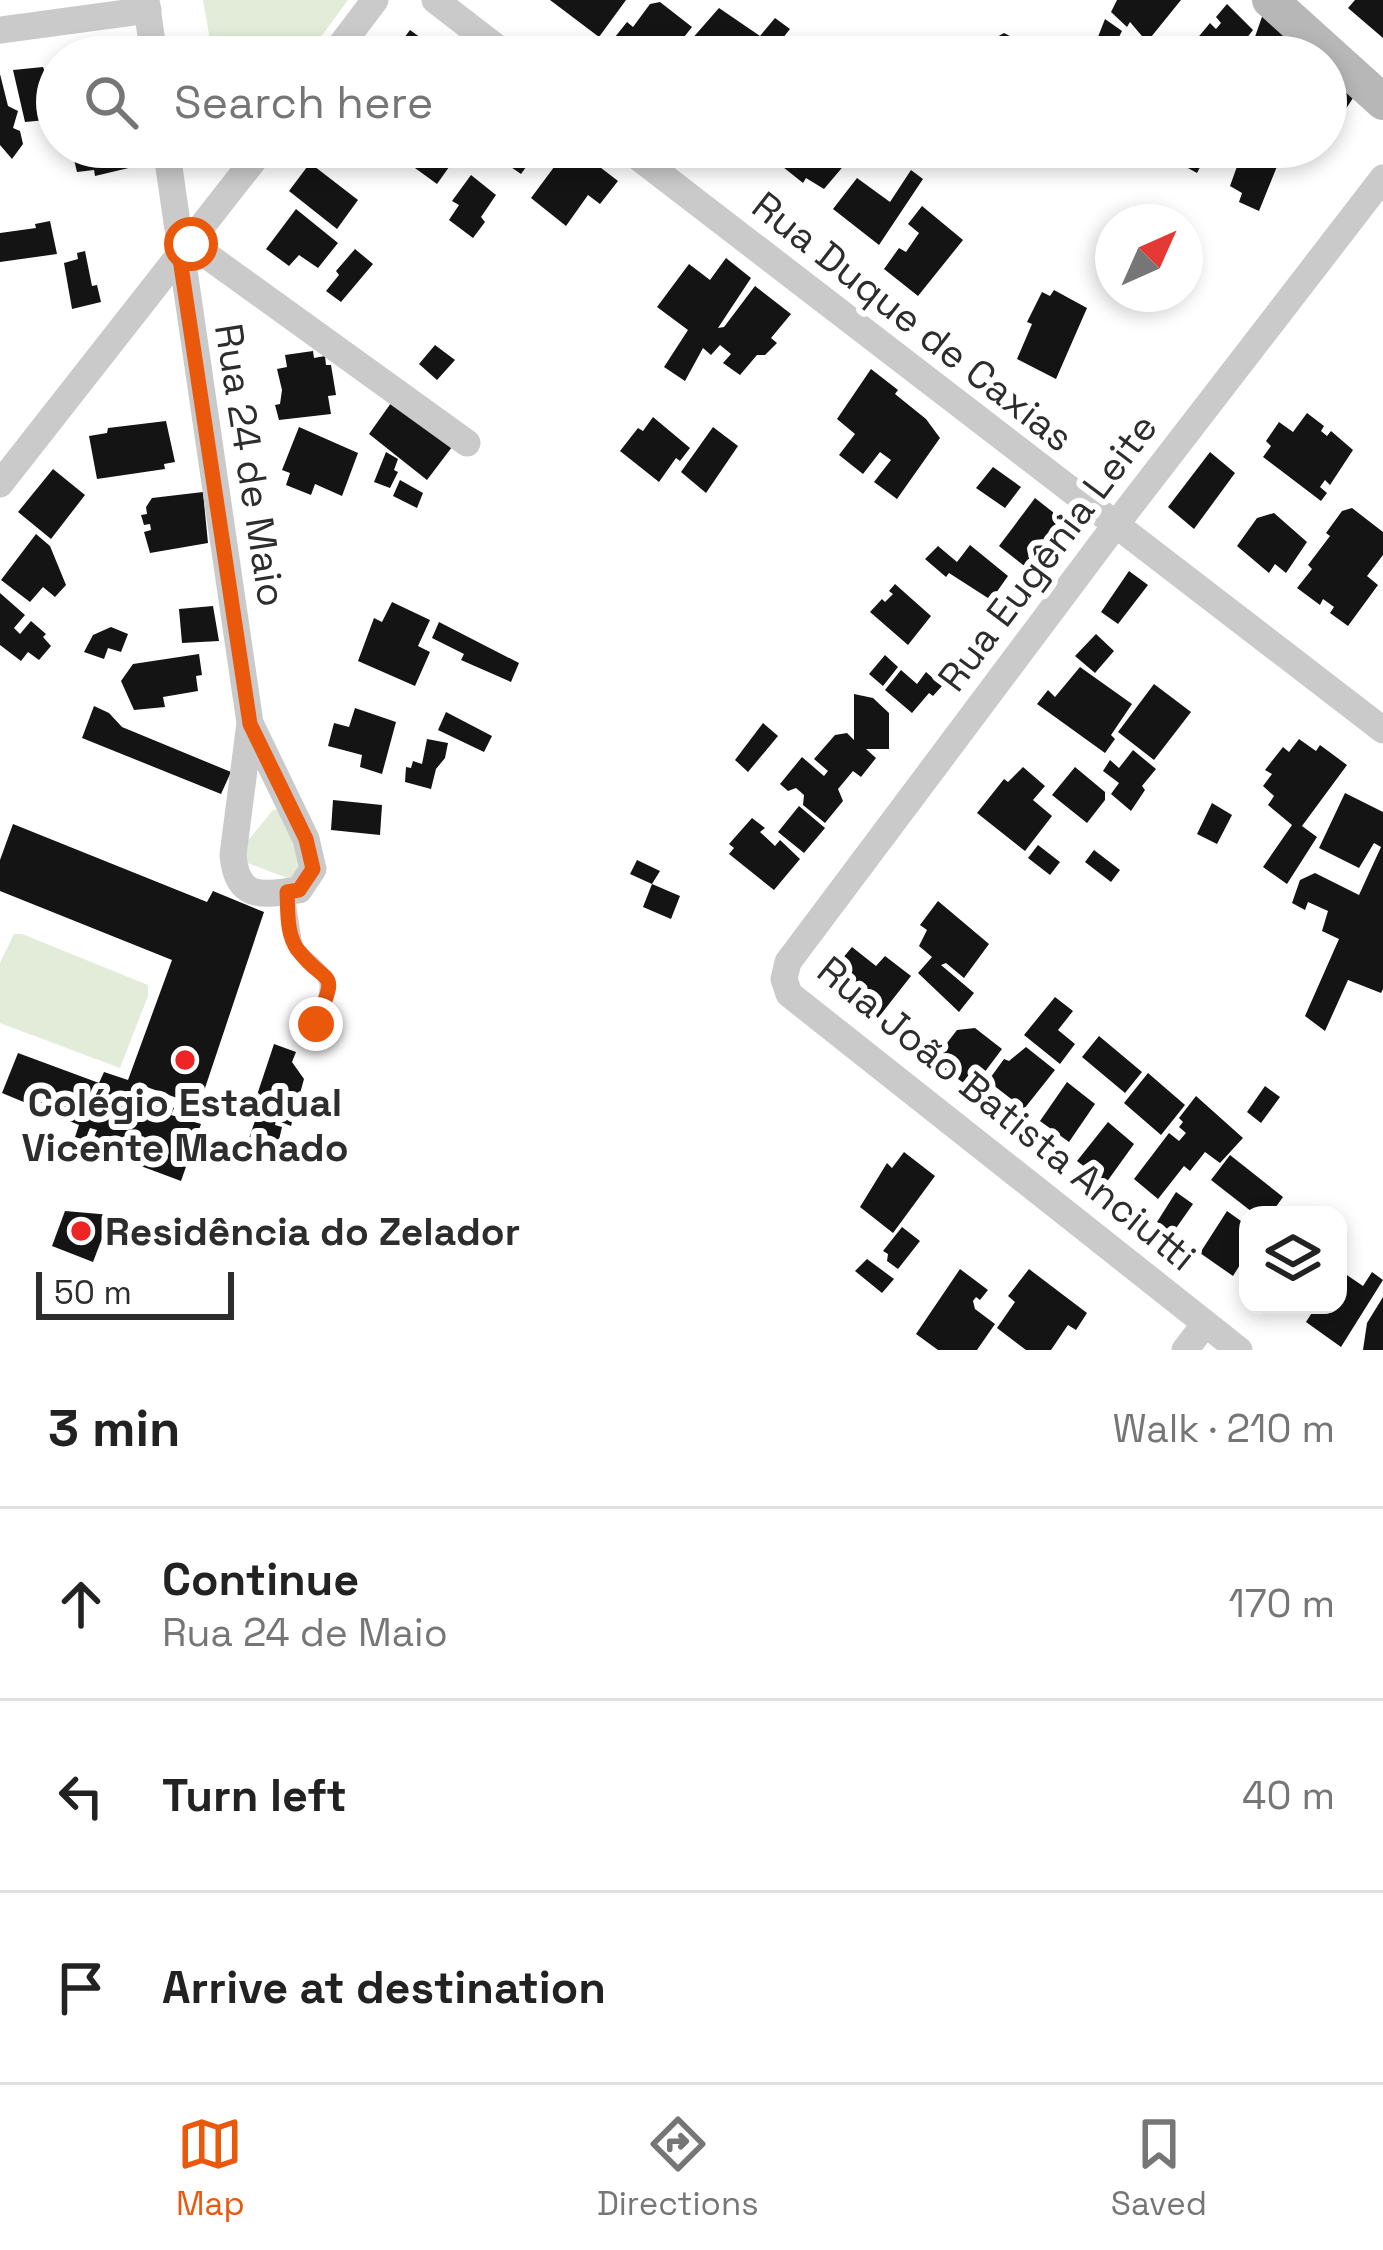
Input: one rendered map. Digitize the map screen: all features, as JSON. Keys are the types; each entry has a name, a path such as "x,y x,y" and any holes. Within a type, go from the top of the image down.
{"main road":[{"path":"1292,7 1320,36"},
{"path":"1347,64 1383,102"}],"street":[{"path":"348,36 375,0"},
{"path":"435,0 481,36"},
{"path":"0,30 147,5 151,36"},
{"name":"Rua 24 de Maio","path":"170,168 186,251 250,724 232,855 235,876 247,889 267,896 299,890 313,869 306,839 250,724"},
{"path":"0,484 248,168"},
{"name":"Rua Duque de Caxias","path":"652,168 1383,730"},
{"name":"Rua Eugênia Leite","path":"784,980 788,962 1383,178"},
{"path":"186,251 467,443"},
{"name":"Rua João Batista Anciutti","path":"784,980 789,994 1239,1350"},
{"path":"1185,1350 1205,1324"}],"lane":[{"path":"287,892 296,949 326,973 330,989 316,1024"}],"green space":[{"path":"203,0 348,0 321,36 209,36"},
{"path":"280,809 307,861 290,879 242,861 245,844 273,810"},
{"path":"14,934 148,985 120,1068 0,1023 0,963"}],"building":[{"path":"550,0 626,0 598,36"},
{"path":"1117,0 1181,0 1152,36 1142,36 1130,22 1127,27 1111,12"},
{"path":"1355,0 1383,0 1383,38 1348,8"},
{"path":"660,2 692,27 685,36 616,36 627,22 633,27 650,4"},
{"path":"1227,4 1253,30 1248,36 1199,36 1210,23 1216,29 1221,23 1216,17"},
{"path":"719,8 760,36 694,36"},
{"path":"1264,11 1290,36 1255,36"},
{"path":"775,18 790,29 784,36 760,36"},
{"path":"1105,19 1122,31 1120,36 1098,36"},
{"path":"36,68 36,121 25,122 13,70"},
{"path":"0,74 8,106 18,111 13,128 20,131 23,144 12,159 0,145"},
{"path":"76,168 129,168 95,176 94,170 77,172"},
{"path":"306,168 316,168 358,200 337,229 289,191"},
{"path":"415,168 448,168 437,184"},
{"path":"553,168 601,168 618,181 600,204 588,195 566,226 531,198"},
{"path":"784,168 842,168 824,189 806,178 803,183"},
{"path":"1236,168 1276,168 1259,211 1239,202 1242,193 1230,186"},
{"path":"911,170 923,179 879,245 833,209 857,178 890,202"},
{"path":"471,175 496,195 473,238 449,220 459,205 452,201"},
{"path":"922,206 963,240 918,296 884,269 899,248 906,252 919,233 908,224"},
{"path":"296,209 338,243 318,268 299,255 289,266 266,249"},
{"path":"50,221 57,254 0,262 0,233"},
{"path":"355,249 373,264 341,302 326,291"},
{"path":"85,251 92,286 97,285 101,302 72,309 64,263"},
{"path":"726,258 751,278 718,328 724,327 755,286 791,314 771,338 777,343 765,355 757,355 740,375 723,363 731,354 720,345 711,355 703,348 685,381 664,367 688,330 657,307 689,264 710,280"},
{"path":"1054,290 1087,308 1056,379 1017,359 1042,292 1050,296"},
{"path":"435,345 455,360 437,380 419,364"},
{"path":"313,351 314,358 325,356 326,365 331,365 336,395 328,396 331,414 279,420 275,405 280,404 282,390 277,369 287,367 285,355"},
{"path":"871,369 898,390 895,394 926,419 940,438 897,499 874,482 891,460 880,452 863,474 839,455 855,434 837,419"},
{"path":"391,403 452,447 427,480 369,434"},
{"path":"1307,413 1324,426 1321,431 1327,436 1331,431 1353,450 1330,485 1325,480 1320,487 1327,493 1321,501 1263,457 1271,446 1266,441 1279,422 1293,432"},
{"path":"653,417 690,448 680,461 676,458 659,482 620,451"},
{"path":"166,421 175,462 164,464 165,469 97,479 89,436 107,433 108,428"},
{"path":"299,427 358,453 342,496 315,484 311,495 286,485 290,473 282,470"},
{"path":"713,427 738,446 706,493 681,472"},
{"path":"386,452 398,459 390,488 374,482"},
{"path":"1210,452 1235,473 1194,529 1168,507"},
{"path":"993,467 1021,487 1005,508 976,488"},
{"path":"53,469 85,495 51,539 18,512"},
{"path":"400,480 423,493 417,508 393,496"},
{"path":"203,492 208,543 150,553 144,532 151,530 150,524 144,525 141,515 147,514 152,498"},
{"path":"1035,498 1068,524 1032,572 999,546"},
{"path":"1352,508 1383,532 1383,555 1367,576 1378,585 1348,626 1330,613 1334,607 1323,599 1320,605 1297,588 1330,536 1326,533 1342,511"},
{"path":"1274,513 1307,542 1286,573 1275,564 1269,573 1237,546 1257,518"},
{"path":"36,534 50,546 66,585 55,597 43,587 30,602 1,580"},
{"path":"970,545 1008,576 991,600 949,573 946,577 925,559 938,546 957,562"},
{"path":"1129,571 1148,585 1118,624 1101,612"},
{"path":"895,584 931,616 908,645 870,612 893,594 889,591"},
{"path":"0,593 25,615 14,628 20,634 31,621 46,634 43,637 51,646 39,660 28,652 21,661 0,645"},
{"path":"392,602 430,620 418,646 430,652 415,686 358,661 374,618 382,622"},
{"path":"213,606 219,641 182,643 179,609"},
{"path":"439,622 519,663 511,682 461,660 464,654 432,638"},
{"path":"111,627 128,634 121,652 108,648 104,659 84,652 93,635"},
{"path":"1096,634 1114,651 1095,673 1075,656"},
{"path":"199,654 198,691 163,697 165,707 134,710 121,681 133,664"},
{"path":"885,655 898,667 883,686 869,674"},
{"path":"1080,667 1132,704 1105,753 1037,704 1048,690 1055,697"},
{"path":"901,670 917,684 926,672 942,686 912,713 885,690"},
{"path":"1154,684 1191,712 1154,760 1118,732"},
{"path":"854,694 873,698 889,713 889,749 866,749 876,758 861,777 853,771 838,789 843,801 825,823 803,805 804,795 796,788 788,791 780,784 802,757 824,776 828,771 814,759 835,735 847,733 854,740"},
{"path":"94,706 122,727 231,772 221,794 82,738"},
{"path":"355,708 396,722 382,774 360,767 362,755 328,746 334,723 349,727"},
{"path":"446,712 492,736 484,752 438,730"},
{"path":"763,723 778,736 748,772 735,760"},
{"path":"427,739 448,743 431,789 405,782 406,767 411,768 413,761 422,764"},
{"path":"1299,739 1316,751 1320,745 1347,765 1302,826 1317,837 1287,884 1263,867 1292,825 1268,805 1274,796 1263,786 1272,774 1265,770 1283,747 1289,752"},
{"path":"1133,750 1156,769 1131,811 1111,794 1119,783 1103,771 1110,760 1119,768"},
{"path":"1023,767 1045,786 1033,800 1052,816 1025,851 977,813 1004,779 1008,782"},
{"path":"1075,767 1105,792 1105,800 1087,823 1052,795"},
{"path":"1345,793 1383,812 1383,989 1381,993 1348,980 1325,1031 1305,1016 1339,939 1322,931 1328,911 1308,902 1305,910 1292,903 1300,880 1315,873 1359,895 1381,847 1374,843 1359,868 1319,848"},
{"path":"333,800 382,805 380,835 331,830"},
{"path":"1212,803 1232,815 1217,844 1197,834"},
{"path":"799,806 825,828 804,853 778,832"},
{"path":"752,818 765,828 760,832 775,846 780,840 800,859 774,890 729,854 734,848 729,844"},
{"path":"13,824 207,902 213,891 264,912 199,1106 144,1086 142,1093 174,1108 171,1115 201,1124 181,1181 90,1147 97,1130 90,1128 85,1140 75,1137 79,1125 2,1093 18,1053 99,1083 104,1072 128,1080 172,960 0,891 0,860"},
{"path":"1038,845 1060,862 1050,875 1028,858"},
{"path":"1094,850 1120,870 1111,882 1085,862"},
{"path":"637,860 660,871 652,884 630,874"},
{"path":"652,884 680,896 671,919 643,907"},
{"path":"938,901 989,944 964,978 946,963 941,965 974,993 959,1012 918,973 932,957 919,946 927,930 920,925"},
{"path":"852,947 876,966 885,956 911,976 878,1018 827,977"},
{"path":"1055,997 1073,1011 1058,1030 1075,1044 1060,1064 1024,1035"},
{"path":"975,1028 1002,1049 972,1089 933,1061 957,1030"},
{"path":"1099,1036 1142,1072 1125,1093 1082,1057"},
{"path":"274,1044 296,1052 292,1062 304,1079 291,1126 276,1120 275,1125 282,1127 279,1140 270,1137 265,1148 248,1141 256,1118 250,1116"},
{"path":"1026,1047 1055,1070 1024,1109 988,1081 1004,1059 1009,1061"},
{"path":"1148,1073 1185,1105 1161,1135 1124,1103"},
{"path":"1067,1082 1095,1104 1069,1142 1040,1121"},
{"path":"1265,1086 1280,1097 1261,1123 1247,1112"},
{"path":"1196,1096 1243,1138 1220,1163 1205,1152 1190,1171 1184,1166 1158,1199 1134,1179 1169,1133 1179,1141 1186,1133 1179,1127 1183,1122 1179,1118"},
{"path":"1108,1122 1134,1144 1106,1183 1077,1161"},
{"path":"904,1152 935,1176 893,1233 860,1207 887,1163 892,1168"},
{"path":"1230,1155 1283,1197 1276,1206 1244,1206 1211,1180"},
{"path":"1176,1192 1193,1204 1172,1234 1157,1222"},
{"name":"Residência do Zelador","path":"65,1211 111,1215 93,1262 52,1246"},
{"path":"1227,1211 1239,1220 1239,1266 1233,1276 1200,1253"},
{"path":"902,1227 920,1241 898,1269 883,1251"},
{"path":"867,1259 894,1279 882,1293 855,1271"},
{"path":"960,1269 988,1290 973,1301 975,1309 995,1324 977,1350 938,1350 916,1334"},
{"path":"1029,1269 1087,1313 1076,1330 1068,1325 1051,1350 1026,1350 997,1328 1015,1302 1008,1296"},
{"path":"1372,1272 1383,1280 1341,1347 1306,1322 1311,1314 1347,1314 1347,1275 1363,1286"},
{"path":"1383,1297 1383,1350 1363,1350 1367,1323"}],"place":[{"name":"Colégio Estadual Vicente Machado","path":"185,1060"},
{"name":"Residência do Zelador","path":"81,1231"}],"route":[{"path":"191,244 180,259 250,724 306,839 313,869 299,890 287,892 296,949 326,973 330,989 316,1024"}]}
